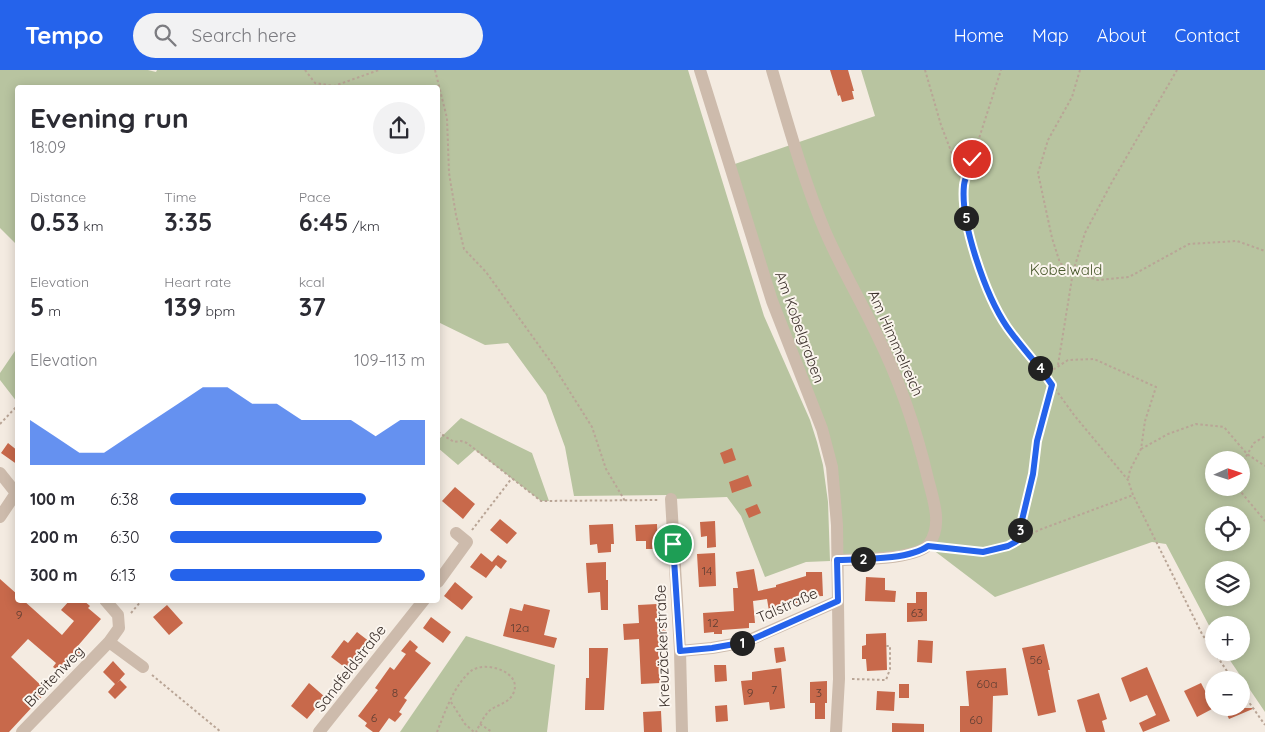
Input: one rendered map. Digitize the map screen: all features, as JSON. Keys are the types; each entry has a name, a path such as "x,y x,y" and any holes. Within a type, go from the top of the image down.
{"street":[{"name":"Am Kobelgraben","path":"700,70 772,301 826,441 835,494 838,601"},
{"name":"Am Himmelreich","path":"772,70 794,144 825,231 845,274 883,346 910,417 935,508 935,528 928,546"},
{"path":"0,473 15,492"},
{"path":"0,517 15,497"},
{"name":"Kreuzäckerstraße","path":"671,499 680,651 682,732"},
{"path":"440,579 468,542 460,536"},
{"path":"837,560 908,555 928,546"},
{"name":"Talstraße","path":"680,651 746,642 838,601 839,679 836,732"},
{"name":"Breitenweg","path":"22,732 108,642 119,628 118,615 108,603"},
{"name":"Sandfeldstraße","path":"320,732 422,603"},
{"path":"108,642 143,667"}],"path":[{"path":"305,70 314,83 327,85"},
{"path":"337,85 379,70"},
{"path":"435,70 439,85"},
{"path":"925,70 941,125 964,185 970,241 984,281 1006,325 1045,374 1074,415 1128,480 1134,496 1202,634 1227,671"},
{"path":"964,185 1002,70"},
{"path":"1080,70 1072,97 1048,140 1038,173 1052,238 1060,263 1073,272 1098,280 1129,277 1189,244 1236,241 1265,251"},
{"path":"1058,365 1073,272 1085,233 1112,182 1177,70"},
{"path":"440,90 447,118 450,173 456,216 464,249 486,272 554,365 592,427 606,468 626,501"},
{"path":"1045,374 1068,360 1094,360 1156,387 1145,422 1141,449 1130,470 1128,480"},
{"path":"1017,541 1033,474 1037,441 1052,385"},
{"path":"0,424 15,408"},
{"path":"1141,449 1168,434 1196,424 1224,427 1244,451"},
{"path":"440,433 454,442 461,441 467,443 541,501 671,499"},
{"path":"1249,451 1254,443 1265,436"},
{"path":"1250,456 1265,466"},
{"path":"460,536 512,478"},
{"path":"928,546 983,552 1008,546 1039,530 1134,496"},
{"path":"1244,496 1265,521"},
{"path":"839,679 886,680 890,669 890,646 886,646"},
{"path":"437,732 450,702 466,677 476,668 491,666 508,674 514,682 513,694 505,702 488,712 475,732 465,724 450,702"},
{"path":"143,667 221,732"},
{"path":"1250,704 1265,725"},
{"path":"480,724 492,732"}],"green space":[{"path":"0,70 148,70 156,72 157,70 688,70 764,316 810,420 817,442 823,465 828,502 830,561 806,562 765,577 741,516 727,497 671,499 669,495 574,496 565,447 546,395 508,343 485,345 440,323 440,85 15,85 15,243 0,228"},
{"name":"Kobelwald","path":"861,70 1265,70 1265,712 1250,690 1250,671 1237,671 1230,661 1250,661 1250,616 1205,616 1205,618 1166,544 1152,542 995,597 928,546 837,560 832,467 729,166 875,116"},
{"path":"15,351 15,399 0,380 0,373"},
{"path":"461,418 532,453 549,501 541,501 475,450 458,465 440,450 440,438"},
{"path":"466,636 555,665 547,732 400,732"}],"building":[{"path":"830,70 848,70 854,91 852,91 854,99 842,102 840,95 838,96"},
{"path":"8,443 15,449 15,463 1,453"},
{"path":"732,448 736,460 724,464 720,453"},
{"path":"748,475 752,486 732,493 729,482"},
{"path":"455,487 475,504 463,519 442,501"},
{"path":"757,504 761,513 749,518 745,509"},
{"path":"500,519 517,533 507,544 490,530"},
{"path":"715,521 716,547 707,548 707,536 701,537 700,522"},
{"path":"613,524 614,544 611,544 611,552 598,553 597,544 590,545 589,525"},
{"path":"657,524 658,549 646,549 646,541 636,541 635,525"},
{"path":"481,553 492,562 498,555 507,561 501,569 496,565 486,578 470,567"},
{"path":"715,553 716,586 699,587 697,554"},
{"path":"606,562 608,610 601,610 600,592 588,593 586,563"},
{"path":"754,569 758,591 776,587 776,585 806,576 806,572 822,572 823,596 803,597 804,601 769,611 767,599 753,601 755,623 749,623 749,628 722,630 722,634 714,634 714,632 704,633 703,613 734,611 733,588 738,588 736,572"},
{"path":"866,577 885,578 885,590 896,591 895,602 865,601"},
{"path":"0,579 15,592 15,603 26,603 62,635 74,621 61,610 67,603 86,603 90,606 88,608 101,619 76,648 82,653 63,674 53,667 56,663 28,639 11,657 47,691 9,732 0,732"},
{"path":"455,582 473,597 462,610 444,596"},
{"path":"916,592 927,592 927,621 907,622 907,603 916,603"},
{"path":"524,604 550,610 544,635 557,638 554,648 503,636 510,608 522,611"},
{"path":"657,604 658,629 666,629 666,645 659,645 660,683 641,684 639,639 624,640 623,624 639,623 638,605"},
{"path":"167,605 183,623 169,635 153,617"},
{"path":"431,617 451,632 443,643 423,628"},
{"path":"357,632 370,642 347,669 331,657 344,640 348,643"},
{"path":"886,633 887,670 867,671 866,659 862,659 862,646 866,645 866,634"},
{"path":"410,640 418,647 415,651 431,663 404,698 407,700 399,712 402,714 395,722 389,718 379,732 373,732 365,726 367,723 358,716 378,690 375,688 390,667 394,670 406,654 401,651"},
{"path":"918,640 933,641 932,663 917,662"},
{"path":"1044,644 1056,712 1038,716 1022,648"},
{"path":"784,647 786,661 776,663 774,648"},
{"path":"589,648 608,648 604,710 585,710 586,678 589,678"},
{"path":"113,661 125,674 117,683 120,680 127,687 115,699 108,692 115,684 103,672"},
{"path":"714,665 726,665 727,681 715,682"},
{"path":"1147,667 1170,721 1143,732 1139,723 1156,715 1147,695 1130,702 1121,678"},
{"path":"781,668 785,708 770,710 769,702 744,705 741,681 752,680 752,672"},
{"path":"1006,668 1008,695 993,696 992,732 960,732 960,706 969,706 966,671"},
{"path":"827,681 825,719 815,719 815,703 810,703 810,682"},
{"path":"309,683 325,697 307,719 291,706"},
{"path":"1201,683 1205,691 1205,713 1197,717 1184,691"},
{"path":"899,684 909,684 909,698 899,698"},
{"path":"877,691 895,692 894,711 876,710"},
{"path":"1099,693 1107,719 1102,721 1105,732 1086,732 1077,700"},
{"path":"727,705 728,721 716,722 715,706"},
{"path":"661,711 662,732 644,732 643,712"},
{"path":"892,723 924,724 924,732 892,732"}],"route":[{"path":"673,544 680,651 732,646 746,642 838,601 837,560 908,555 928,546 983,552 1008,546 1017,541 1033,474 1037,441 1052,385 1006,325 984,281 970,241 966,214 964,185 972,159"}]}
